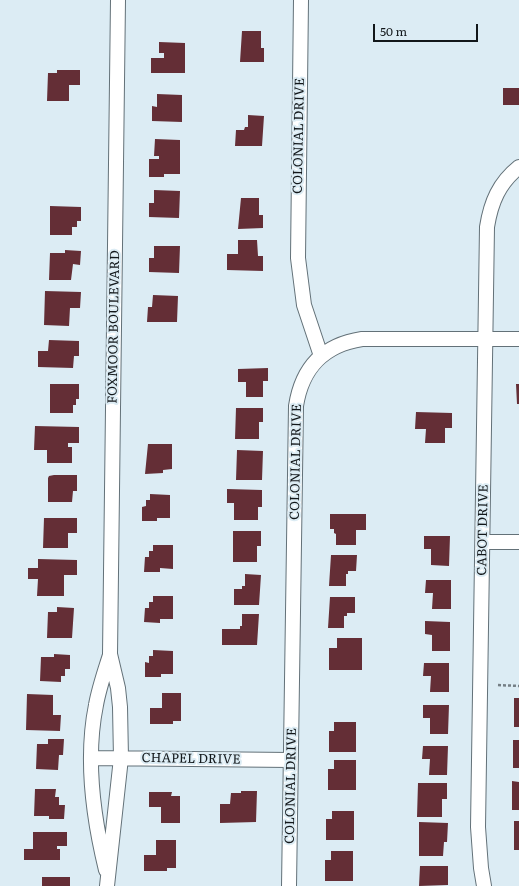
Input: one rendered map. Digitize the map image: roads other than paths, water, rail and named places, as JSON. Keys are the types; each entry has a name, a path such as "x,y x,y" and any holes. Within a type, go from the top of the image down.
{"street":[{"name":"FOXMOOR BOULEVARD","path":"107,881 112,848 121,758 118,688 110,654 118,0"},
{"name":"COLONIAL DRIVE","path":"289,886 296,406 303,378 311,366 321,356 304,305 298,258 301,0"},
{"name":"CABOT DRIVE","path":"484,886 480,862 478,827 488,219 492,202 506,178 519,167"},
{"path":"321,356 340,344 362,339 519,339"},
{"path":"483,542 519,542"},
{"name":"FOXMOOR BOULEVARD","path":"107,881 97,833 92,794 91,758 96,704 110,654"},
{"name":"CHAPEL DRIVE","path":"91,758 291,760"}]}
